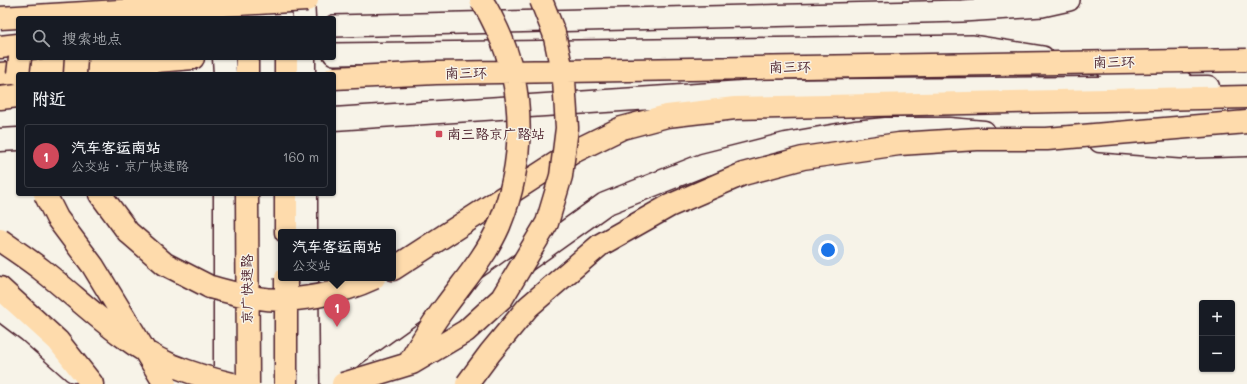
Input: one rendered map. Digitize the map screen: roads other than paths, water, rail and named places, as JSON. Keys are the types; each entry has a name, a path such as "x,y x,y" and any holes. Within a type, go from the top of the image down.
{"highway":[{"path":"28,16 33,0"},
{"path":"88,16 94,0"},
{"path":"247,0 247,16"},
{"path":"286,0 286,16"},
{"path":"34,16 308,0"},
{"path":"396,384 444,308 476,267 498,227 513,184 520,138 517,93 506,48 481,0"},
{"path":"343,384 412,363 466,331 502,298 547,223 560,176 567,128 564,80 554,33 541,0"},
{"path":"0,18 16,17"},
{"path":"0,47 16,45"},
{"path":"18,72 20,60"},
{"path":"75,72 76,60"},
{"path":"24,72 169,60"},
{"path":"247,60 247,72"},
{"path":"286,60 286,72"},
{"name":"南三环","path":"336,78 436,73 1247,60"},
{"path":"0,74 16,73"},
{"path":"0,98 16,96"},
{"path":"396,267 575,151 622,128 667,116 735,108 1247,97"},
{"path":"467,384 490,353 528,307 600,244 669,206 743,174 803,158 899,144 977,138 1047,139 1247,122"},
{"path":"46,196 57,218 93,266 165,384"},
{"path":"101,196 128,232 138,241 166,264 210,287 259,298 308,298 357,286 368,281"},
{"name":"京广快速路","path":"247,196 248,384"},
{"path":"286,196 286,229"},
{"path":"0,240 42,270 94,315 134,344 170,365 208,378 232,384"},
{"path":"286,281 286,384"},
{"path":"0,288 58,342 92,384"}],"main road":[{"path":"224,0 224,16"},
{"path":"303,0 304,16"},
{"path":"224,60 224,72"},
{"path":"304,60 304,72"},
{"path":"336,119 758,91 1247,87"},
{"path":"354,384 605,204 703,165 786,144 886,129 949,129 1180,147 1247,145"},
{"path":"0,140 16,139"},
{"path":"225,196 225,384"},
{"path":"306,196 306,229"},
{"path":"307,281 308,384"},
{"path":"0,309 29,331 87,384"}],"street":[{"path":"336,26 962,11 1042,6 1069,0"},
{"path":"336,54 973,46 1070,61 1212,87"}],"place":[{"name":"南三路京广路站","path":"439,134"},
{"name":"汽车客运南站","path":"337,327"}]}
